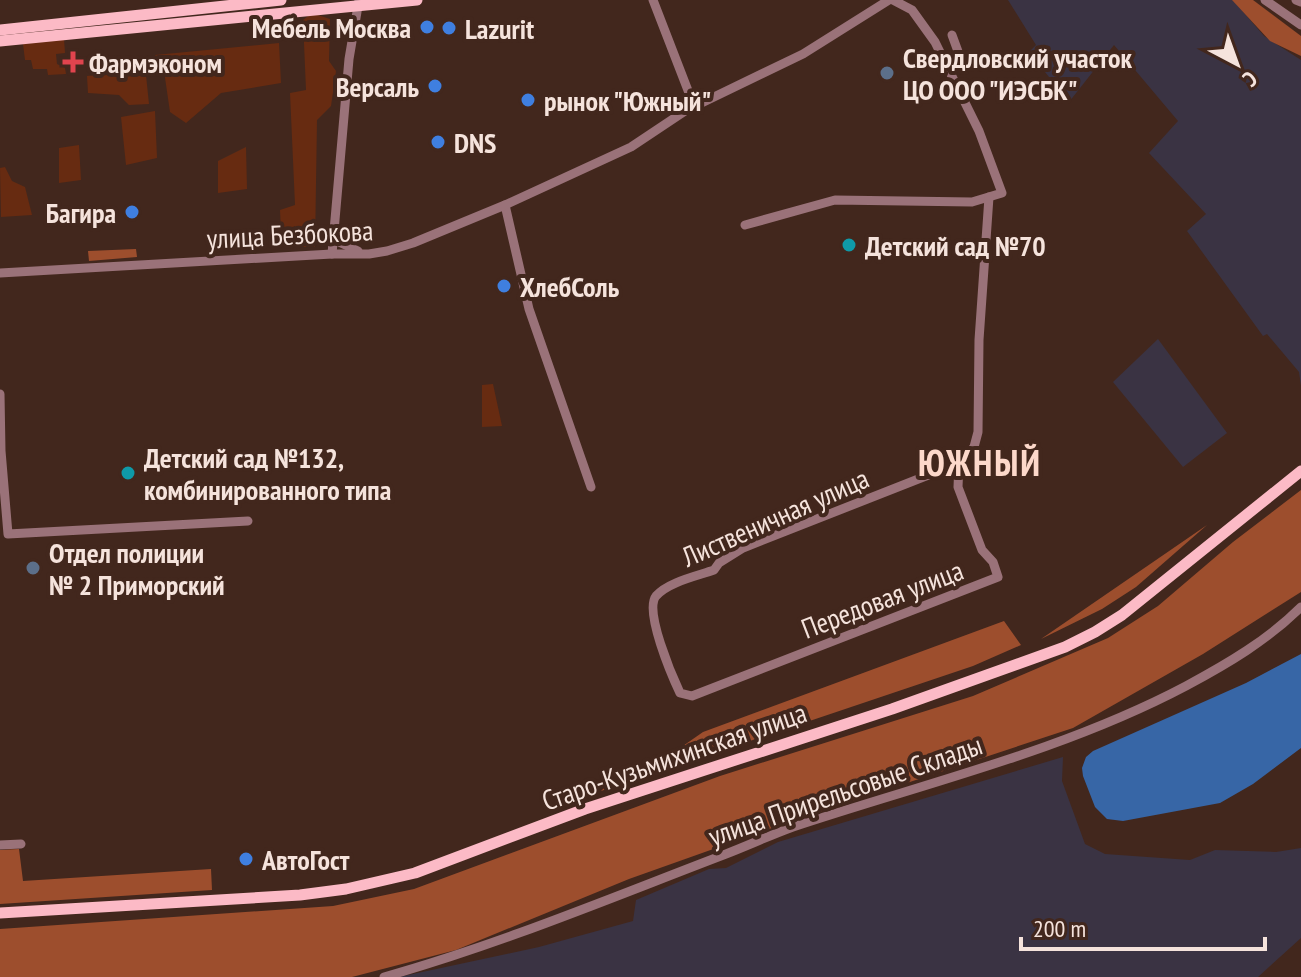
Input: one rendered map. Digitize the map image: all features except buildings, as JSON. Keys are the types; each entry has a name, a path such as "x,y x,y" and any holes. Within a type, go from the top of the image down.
{"main road":[{"path":"0,30 281,0"},
{"path":"0,41 357,3 417,0"},
{"name":"Старо-Кузьмихинская улица","path":"0,913 302,895 346,889 446,863 585,809 975,681 1081,640 1122,615 1301,471"}],"street":[{"name":"улица Безбокова","path":"0,273 369,254 413,243 631,147 694,106 803,54 891,0 912,10 923,22 954,80 979,131 1002,193 989,197"},
{"path":"1265,0 1301,25"},
{"path":"656,2 694,106"},
{"path":"332,254 357,3"},
{"path":"952,35 963,65"},
{"path":"745,225 835,200 972,202 989,197 979,340 978,432 974,447 959,463"},
{"path":"505,205 529,309 591,487"},
{"path":"333,236 350,249 369,254"},
{"path":"0,394 8,534 248,521"},
{"name":"Лиственичная улица","path":"680,693 652,611 656,597 665,589 714,570 719,563 743,548 959,463"},
{"name":"Передовая улица","path":"680,693 692,696 998,577 993,562 982,550 958,487 959,463"},
{"name":"улица Прирельсовые Склады","path":"384,977 466,953 791,828 1056,743 1105,724 1142,709 1208,674 1248,650 1301,607"},
{"path":"0,845 21,844"}],"shaded area":[{"path":"1008,0 1233,0 1264,36 1301,60 1301,386 1299,372 1267,334 1263,336 1187,231 1206,214 1149,153 1178,121 1114,45 1069,102 1029,52 1036,45"},
{"path":"1232,0 1253,0 1301,36 1301,56 1270,41"},
{"path":"312,13 330,19 329,61 336,71 331,106 317,120 315,247 298,247 295,226 281,232 280,210 295,205 290,93 306,90 303,20"},
{"path":"64,39 65,53 56,54 57,64 65,68 66,74 48,75 47,69 33,69 31,60 25,60 23,44"},
{"path":"279,43 281,83 221,93 186,123 170,112 164,71 156,65 155,55"},
{"path":"128,72 146,75 149,104 129,105 119,95 88,93 87,76"},
{"path":"155,111 157,158 126,165 121,117"},
{"path":"79,145 81,180 59,183 59,148"},
{"path":"246,147 247,189 218,193 218,161"},
{"path":"5,167 12,181 25,187 32,215 1,217 0,168"},
{"path":"136,249 137,257 89,261 88,251"},
{"path":"1158,339 1227,433 1183,467 1113,382"},
{"path":"493,384 502,426 482,427 482,385"},
{"path":"1301,490 1301,592 1203,654 1073,728 789,822 629,879 456,950 352,977 0,977 0,929 333,906 414,889 720,776 973,696 1108,638 1158,606 1233,542"},
{"path":"1207,525 1136,587 1102,609 1041,639"},
{"path":"1004,621 1021,645 973,666 601,791 611,781 670,755 703,732"},
{"path":"1063,757 1062,781 1085,844 1105,854 1190,860 1215,850 1276,852 1301,848 1301,938 1258,977 399,977 539,947 633,921 636,900 709,869 726,868 778,842"},
{"path":"19,849 23,881 211,869 212,890 0,904 0,850"}],"water":[{"path":"1301,654 1301,748 1253,784 1220,803 1123,821 1107,819 1095,807 1082,768 1086,757 1093,751 1246,683"}],"place":[{"name":"Мебель Москва","path":"427,27"},
{"name":"Lazurit","path":"449,28"},
{"name":"Фармэконом","path":"73,62"},
{"name":"Свердловский участок ЦО ООО \"ИЭСБК\"","path":"887,73"},
{"name":"Версаль","path":"435,86"},
{"name":"рынок \"Южный\"","path":"528,100"},
{"name":"DNS","path":"438,142"},
{"name":"Багира","path":"132,212"},
{"name":"Детский сад №70","path":"849,245"},
{"name":"ХлебСоль","path":"504,286"},
{"name":"Детский сад №132, комбинированного типа","path":"128,473"},
{"name":"Отдел полиции № 2 Приморский","path":"33,568"},
{"name":"АвтоГост","path":"246,859"}],"district":[{"name":"ЮЖНЫЙ","path":"980,462"}]}
